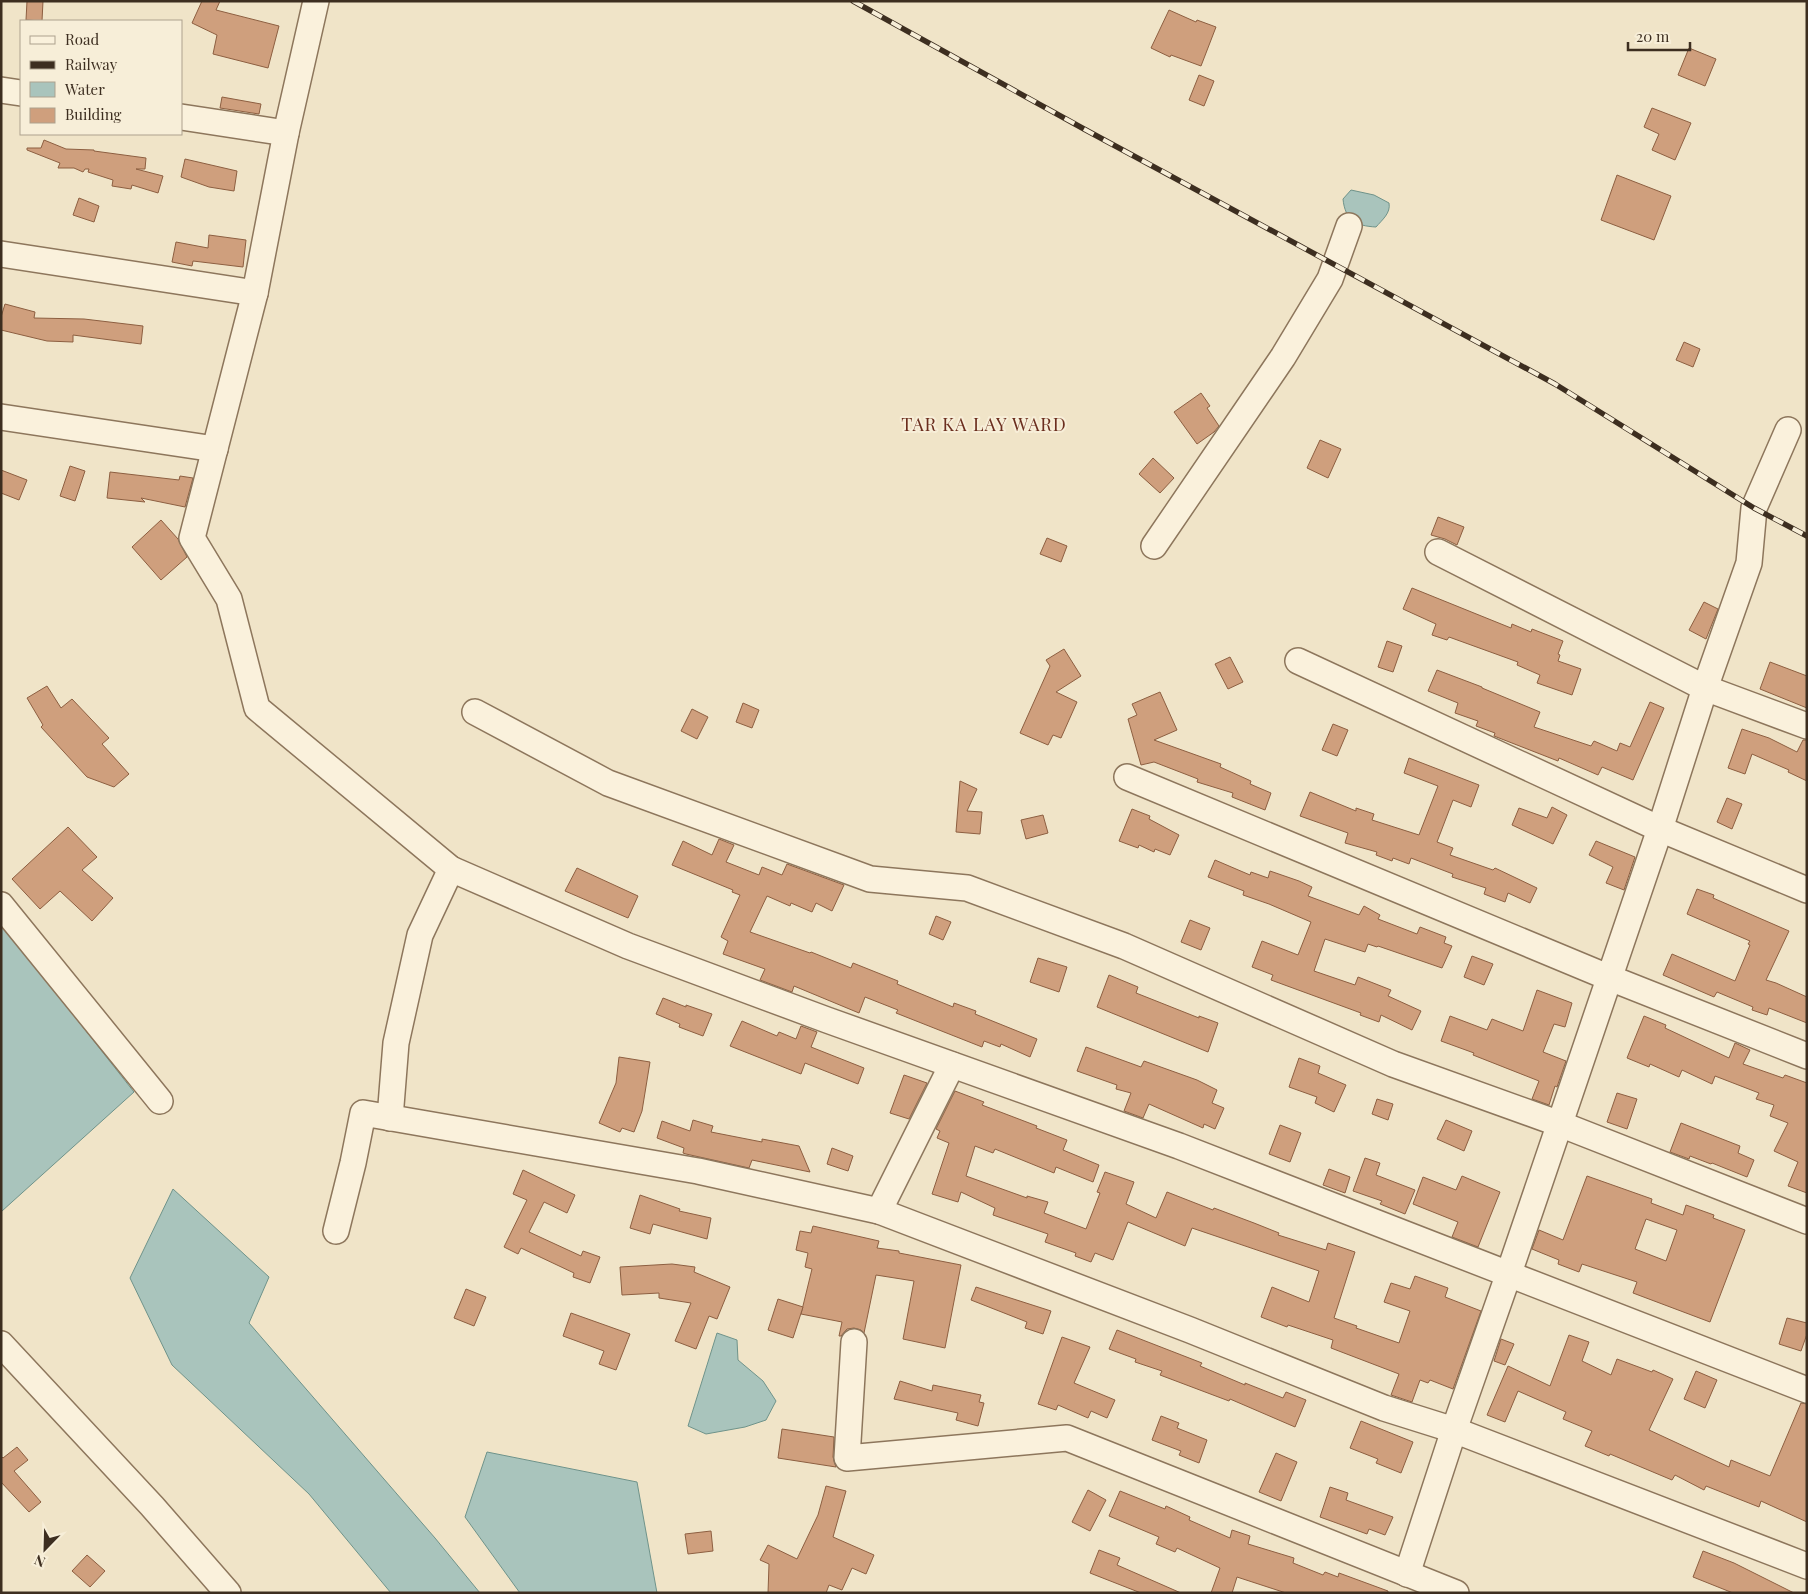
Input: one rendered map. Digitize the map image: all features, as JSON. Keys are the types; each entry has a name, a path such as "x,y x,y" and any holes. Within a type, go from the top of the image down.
{"street":[{"path":"316,1 286,133 255,293 192,538 228,599 257,708 450,869 628,946 952,1065 1180,1146 1807,1390"},
{"path":"1,90 20,93"},
{"path":"182,117 286,133"},
{"path":"1154,546 1284,357 1330,279 1349,226"},
{"path":"1,254 255,293"},
{"path":"1,417 215,449"},
{"path":"1407,1574 1454,1430 1610,978 1705,688 1749,563 1754,508 1788,430"},
{"path":"1438,552 1705,688 1807,726"},
{"path":"1298,661 1660,829 1807,890"},
{"path":"475,712 608,783 870,879 967,888 1124,946 1393,1064 1560,1124 1807,1221"},
{"path":"1127,777 1610,978 1807,1056"},
{"path":"390,1118 396,1043 420,936 450,869"},
{"path":"1,905 160,1101"},
{"path":"879,1211 952,1065"},
{"path":"336,1231 363,1113 698,1171 879,1211 1190,1330 1384,1408 1454,1430 1807,1566"},
{"path":"854,1342 847,1458 1066,1438 1456,1593"},
{"path":"1,1344 152,1506 228,1593"}],"water":[{"path":"1351,190 1374,195 1389,203 1387,213 1376,227 1357,223 1349,217 1343,199"},
{"path":"1,923 134,1092 2,1211 1,1211"},
{"path":"173,1189 269,1277 249,1323 435,1538 480,1593 391,1593 309,1494 172,1365 130,1278"},
{"path":"717,1333 737,1340 738,1360 763,1381 776,1401 766,1420 745,1427 706,1434 688,1426"},
{"path":"487,1452 637,1482 657,1593 520,1593 465,1517"}],"building":[{"path":"27,1 43,1 42,20 26,20"},
{"path":"202,1 220,1 216,10 279,26 268,68 213,54 217,35 192,23"},
{"path":"1169,10 1196,22 1197,20 1216,27 1201,66 1171,55 1170,57 1151,48"},
{"path":"1689,48 1716,59 1705,86 1678,75"},
{"path":"1199,75 1214,81 1204,106 1189,100"},
{"path":"222,97 261,104 259,114 220,108"},
{"path":"1652,108 1691,123 1675,160 1652,150 1659,134 1644,127"},
{"path":"44,140 66,149 94,150 146,158 145,169 136,169 163,176 158,193 132,185 131,189 112,186 113,180 88,172 89,169 85,169 83,172 74,168 58,168 60,163 27,150 27,148 41,148"},
{"path":"185,159 237,171 234,191 209,187 181,177"},
{"path":"1617,175 1671,196 1654,240 1601,220"},
{"path":"79,198 99,206 94,222 73,215"},
{"path":"209,235 246,240 243,267 193,261 192,266 172,262 176,242 208,248"},
{"path":"5,304 35,312 34,318 84,319 143,326 141,344 73,335 73,342 47,341 1,330 1,317"},
{"path":"1684,342 1700,349 1693,367 1676,360"},
{"path":"1201,393 1210,406 1207,408 1219,426 1197,444 1174,412"},
{"path":"1320,440 1341,449 1328,478 1307,468"},
{"path":"1153,458 1174,478 1160,493 1139,474"},
{"path":"70,466 85,471 75,501 60,496"},
{"path":"1,470 27,480 19,500 1,493"},
{"path":"110,472 179,480 180,476 193,478 185,507 141,498 145,502 107,498"},
{"path":"1438,517 1464,527 1457,545 1431,535"},
{"path":"161,520 178,539 187,557 161,580 132,547"},
{"path":"1047,538 1067,546 1061,562 1040,554"},
{"path":"1412,588 1511,628 1512,624 1531,632 1532,629 1563,641 1558,654 1560,655 1558,661 1581,669 1572,695 1537,683 1540,675 1517,665 1518,662 1449,637 1447,640 1432,635 1436,624 1403,609"},
{"path":"1704,602 1718,609 1706,639 1689,630"},
{"path":"1387,641 1402,646 1393,672 1378,667"},
{"path":"1064,649 1081,676 1056,692 1077,702 1061,738 1053,735 1048,745 1020,733 1050,666 1046,660"},
{"path":"1230,657 1243,682 1228,689 1215,664"},
{"path":"1770,662 1807,676 1807,708 1760,689"},
{"path":"1437,670 1540,712 1534,727 1591,746 1594,741 1617,751 1620,743 1630,747 1650,702 1664,708 1633,780 1602,767 1598,775 1559,758 1558,761 1494,736 1495,733 1476,726 1478,721 1455,713 1458,703 1428,691"},
{"path":"47,686 61,708 72,699 109,738 102,744 129,774 114,787 87,777 41,727 43,725 27,698"},
{"path":"1160,692 1177,730 1154,740 1221,764 1220,767 1251,781 1250,784 1271,793 1265,810 1232,797 1233,793 1197,782 1198,779 1154,762 1141,765 1128,719 1137,715 1132,704"},
{"path":"743,703 759,710 752,728 736,722"},
{"path":"692,709 708,717 697,739 681,731"},
{"path":"1333,724 1348,730 1337,756 1322,750"},
{"path":"1742,729 1769,738 1797,752 1803,740 1807,740 1807,781 1788,772 1789,770 1752,754 1745,774 1728,768"},
{"path":"1409,758 1479,785 1471,807 1453,800 1437,842 1453,848 1450,855 1493,870 1495,868 1537,888 1530,903 1508,893 1505,902 1484,894 1486,888 1452,877 1453,874 1411,858 1409,864 1393,858 1392,861 1376,855 1377,852 1345,843 1348,833 1300,816 1310,792 1356,811 1356,808 1374,814 1372,820 1419,835 1438,786 1404,773"},
{"path":"960,781 977,789 967,811 982,812 980,834 956,832"},
{"path":"1727,798 1742,804 1732,829 1717,822"},
{"path":"1552,807 1567,815 1553,844 1512,825 1519,808 1547,818"},
{"path":"1132,809 1150,816 1149,819 1179,835 1170,855 1155,849 1154,852 1139,845 1138,848 1119,841"},
{"path":"1043,815 1048,833 1026,839 1021,820"},
{"path":"68,827 97,857 82,870 113,898 92,921 60,891 40,909 12,879"},
{"path":"719,839 734,845 726,862 759,875 762,867 782,875 787,864 844,885 832,911 816,903 812,912 791,903 790,906 767,896 750,932 811,952 851,968 853,963 898,981 897,984 953,1007 954,1003 976,1011 975,1014 1037,1039 1030,1057 1001,1044 1000,1047 984,1041 982,1047 896,1013 898,1010 865,997 859,1013 794,986 792,992 760,980 765,969 723,954 728,941 721,937 740,895 732,892 733,890 672,865 683,841 712,855"},
{"path":"1596,841 1635,857 1624,890 1606,883 1613,867 1589,855"},
{"path":"1215,860 1250,875 1251,872 1268,878 1270,871 1312,887 1308,896 1359,915 1364,906 1380,915 1378,919 1417,934 1420,927 1446,937 1444,943 1452,946 1442,968 1378,946 1368,944 1365,952 1325,939 1314,971 1355,985 1358,977 1391,990 1388,996 1421,1011 1412,1030 1381,1015 1379,1022 1360,1015 1361,1013 1271,980 1273,975 1252,967 1262,941 1298,955 1311,922 1243,895 1244,891 1208,877"},
{"path":"577,868 638,896 628,918 565,891"},
{"path":"1697,889 1714,895 1713,898 1789,931 1766,980 1807,997 1807,1023 1769,1008 1767,1015 1752,1010 1753,1007 1717,992 1714,997 1663,975 1672,954 1735,981 1750,945 1748,944 1750,941 1687,914"},
{"path":"936,916 951,922 943,940 929,934"},
{"path":"1190,920 1210,928 1201,950 1181,942"},
{"path":"1472,956 1493,964 1484,985 1464,977"},
{"path":"1038,958 1067,967 1059,992 1030,982"},
{"path":"1109,975 1138,987 1136,993 1199,1018 1199,1016 1218,1023 1208,1052 1097,1007"},
{"path":"1537,990 1572,1003 1565,1027 1554,1024 1543,1052 1566,1061 1549,1105 1532,1099 1539,1081 1441,1041 1450,1016 1487,1030 1492,1019 1523,1031"},
{"path":"663,998 712,1014 703,1036 679,1027 680,1024 656,1014"},
{"path":"1644,1016 1666,1025 1665,1028 1729,1058 1735,1043 1750,1050 1743,1064 1783,1078 1785,1075 1807,1083 1807,1193 1788,1186 1798,1162 1774,1151 1788,1123 1770,1116 1774,1105 1756,1099 1759,1093 1715,1076 1712,1084 1682,1070 1679,1077 1650,1064 1649,1067 1627,1058"},
{"path":"742,1021 777,1036 779,1032 796,1039 801,1026 817,1032 811,1047 864,1068 858,1084 805,1063 801,1074 730,1046"},
{"path":"1086,1047 1141,1067 1144,1061 1197,1080 1217,1090 1212,1103 1224,1108 1215,1129 1204,1124 1203,1128 1149,1104 1143,1118 1124,1111 1131,1093 1116,1089 1117,1085 1077,1071"},
{"path":"619,1057 650,1062 642,1111 634,1132 622,1128 620,1132 599,1123 616,1083"},
{"path":"1299,1058 1320,1066 1318,1073 1346,1085 1334,1112 1315,1103 1317,1097 1289,1087"},
{"path":"904,1075 927,1083 909,1119 890,1113"},
{"path":"955,1091 984,1102 982,1105 1037,1126 1036,1128 1067,1140 1063,1150 1099,1165 1093,1182 1056,1167 1054,1173 995,1149 993,1153 975,1146 966,1176 1027,1198 1027,1196 1048,1202 1044,1213 1086,1229 1100,1193 1097,1192 1105,1172 1134,1182 1126,1204 1156,1218 1167,1192 1213,1210 1214,1208 1254,1223 1279,1233 1278,1235 1326,1250 1328,1243 1355,1252 1334,1318 1399,1343 1410,1311 1384,1302 1391,1283 1410,1289 1415,1276 1448,1288 1445,1297 1481,1311 1453,1389 1430,1380 1428,1383 1420,1380 1412,1402 1391,1395 1399,1374 1331,1348 1333,1340 1288,1325 1287,1327 1261,1317 1272,1287 1309,1302 1319,1271 1192,1228 1185,1246 1128,1222 1113,1260 1095,1253 1091,1262 1075,1256 1076,1253 1045,1242 1048,1234 993,1215 995,1208 961,1192 958,1202 932,1194 949,1143 937,1138 940,1131 936,1129"},
{"path":"1617,1093 1637,1099 1627,1129 1607,1122"},
{"path":"1377,1099 1393,1104 1388,1120 1372,1114"},
{"path":"693,1120 713,1126 711,1132 762,1142 762,1139 799,1146 810,1172 752,1160 749,1168 686,1154 683,1153 684,1148 657,1138 662,1121 690,1131"},
{"path":"1446,1120 1472,1131 1464,1151 1437,1139"},
{"path":"1681,1123 1740,1146 1738,1153 1754,1160 1747,1177 1712,1163 1690,1156 1689,1159 1670,1152"},
{"path":"1280,1125 1301,1133 1290,1162 1269,1154"},
{"path":"832,1148 853,1156 848,1171 827,1164"},
{"path":"1365,1158 1380,1163 1376,1175 1415,1190 1405,1214 1380,1204 1382,1201 1353,1191"},
{"path":"1329,1169 1350,1177 1345,1193 1323,1185"},
{"path":"523,1170 575,1195 567,1213 544,1202 529,1232 581,1256 583,1251 600,1257 590,1283 573,1277 574,1273 521,1248 518,1254 504,1247 527,1200 513,1194"},
{"path":"1462,1176 1500,1192 1478,1247 1452,1237 1458,1222 1413,1204 1423,1177 1456,1190"},
{"path":"1587,1176 1652,1199 1651,1203 1683,1215 1686,1205 1714,1215 1713,1218 1745,1230 1710,1322 1633,1293 1637,1282 1582,1264 1579,1272 1558,1264 1559,1260 1532,1249 1539,1230 1563,1240","holes":["1646,1219 1677,1230 1666,1261 1635,1249"]},
{"path":"640,1195 680,1209 679,1211 711,1218 707,1239 653,1224 650,1234 630,1228"},
{"path":"813,1226 879,1241 877,1248 961,1265 945,1348 903,1339 914,1281 876,1275 864,1333 854,1328 847,1329 839,1336 842,1322 801,1314 812,1269 805,1267 808,1253 796,1250 800,1231 811,1233"},
{"path":"672,1264 695,1267 694,1272 730,1287 717,1319 709,1316 696,1349 675,1341 691,1303 659,1298 659,1293 622,1295 620,1267"},
{"path":"976,1287 1051,1311 1043,1334 1025,1328 1027,1322 971,1300"},
{"path":"466,1289 486,1297 474,1326 454,1318"},
{"path":"778,1299 803,1307 793,1338 768,1330"},
{"path":"571,1313 630,1334 616,1370 599,1364 604,1351 563,1336"},
{"path":"1787,1318 1807,1323 1807,1334 1801,1351 1779,1344"},
{"path":"1117,1330 1202,1363 1200,1366 1245,1385 1245,1383 1283,1398 1286,1392 1306,1400 1295,1427 1230,1399 1229,1401 1160,1375 1162,1371 1135,1362 1136,1359 1109,1349"},
{"path":"1569,1335 1589,1342 1582,1361 1611,1375 1617,1359 1652,1372 1653,1370 1673,1379 1649,1430 1729,1467 1731,1460 1770,1476 1801,1403 1807,1404 1807,1522 1761,1501 1759,1507 1706,1486 1704,1490 1675,1475 1672,1480 1610,1454 1609,1456 1585,1446 1592,1431 1563,1419 1566,1412 1518,1391 1505,1422 1487,1415 1508,1366 1550,1386"},
{"path":"1062,1337 1090,1347 1074,1383 1115,1400 1107,1418 1091,1411 1088,1418 1058,1405 1056,1410 1038,1404"},
{"path":"1501,1339 1514,1344 1505,1365 1494,1361"},
{"path":"1696,1371 1717,1380 1705,1408 1684,1399"},
{"path":"900,1381 932,1391 933,1385 981,1395 979,1402 984,1403 978,1426 956,1420 958,1413 894,1399"},
{"path":"1161,1416 1179,1423 1177,1428 1207,1440 1199,1463 1179,1455 1181,1451 1152,1440"},
{"path":"1361,1421 1413,1442 1401,1473 1376,1463 1378,1459 1350,1448"},
{"path":"782,1429 834,1437 833,1457 836,1467 778,1458"},
{"path":"17,1447 28,1460 14,1471 41,1502 29,1512 1,1482 1,1456 3,1458"},
{"path":"1276,1453 1297,1462 1281,1501 1259,1492"},
{"path":"826,1486 846,1491 833,1537 874,1555 866,1574 852,1568 842,1590 829,1585 826,1593 768,1593 769,1564 760,1560 768,1545 797,1559 818,1515"},
{"path":"1330,1487 1348,1493 1346,1500 1393,1517 1385,1535 1369,1529 1367,1534 1320,1517"},
{"path":"1088,1490 1106,1500 1090,1531 1072,1522"},
{"path":"1120,1491 1165,1509 1166,1506 1190,1517 1189,1520 1230,1538 1232,1530 1250,1536 1248,1544 1294,1558 1293,1563 1323,1575 1325,1572 1338,1577 1339,1573 1388,1591 1388,1593 1286,1593 1237,1577 1232,1593 1211,1593 1220,1568 1177,1548 1175,1552 1156,1544 1159,1537 1109,1516"},
{"path":"711,1531 713,1551 688,1554 685,1534"},
{"path":"1099,1550 1120,1558 1117,1565 1181,1593 1141,1593 1090,1573"},
{"path":"1703,1551 1734,1563 1794,1593 1733,1593 1693,1577"},
{"path":"87,1555 105,1571 90,1587 72,1571"}],"railway":[{"path":"853,1 1084,129 1555,384 1754,508 1807,536"}],"district":[{"name":"TAR KA LAY WARD","path":"984,424"}]}
